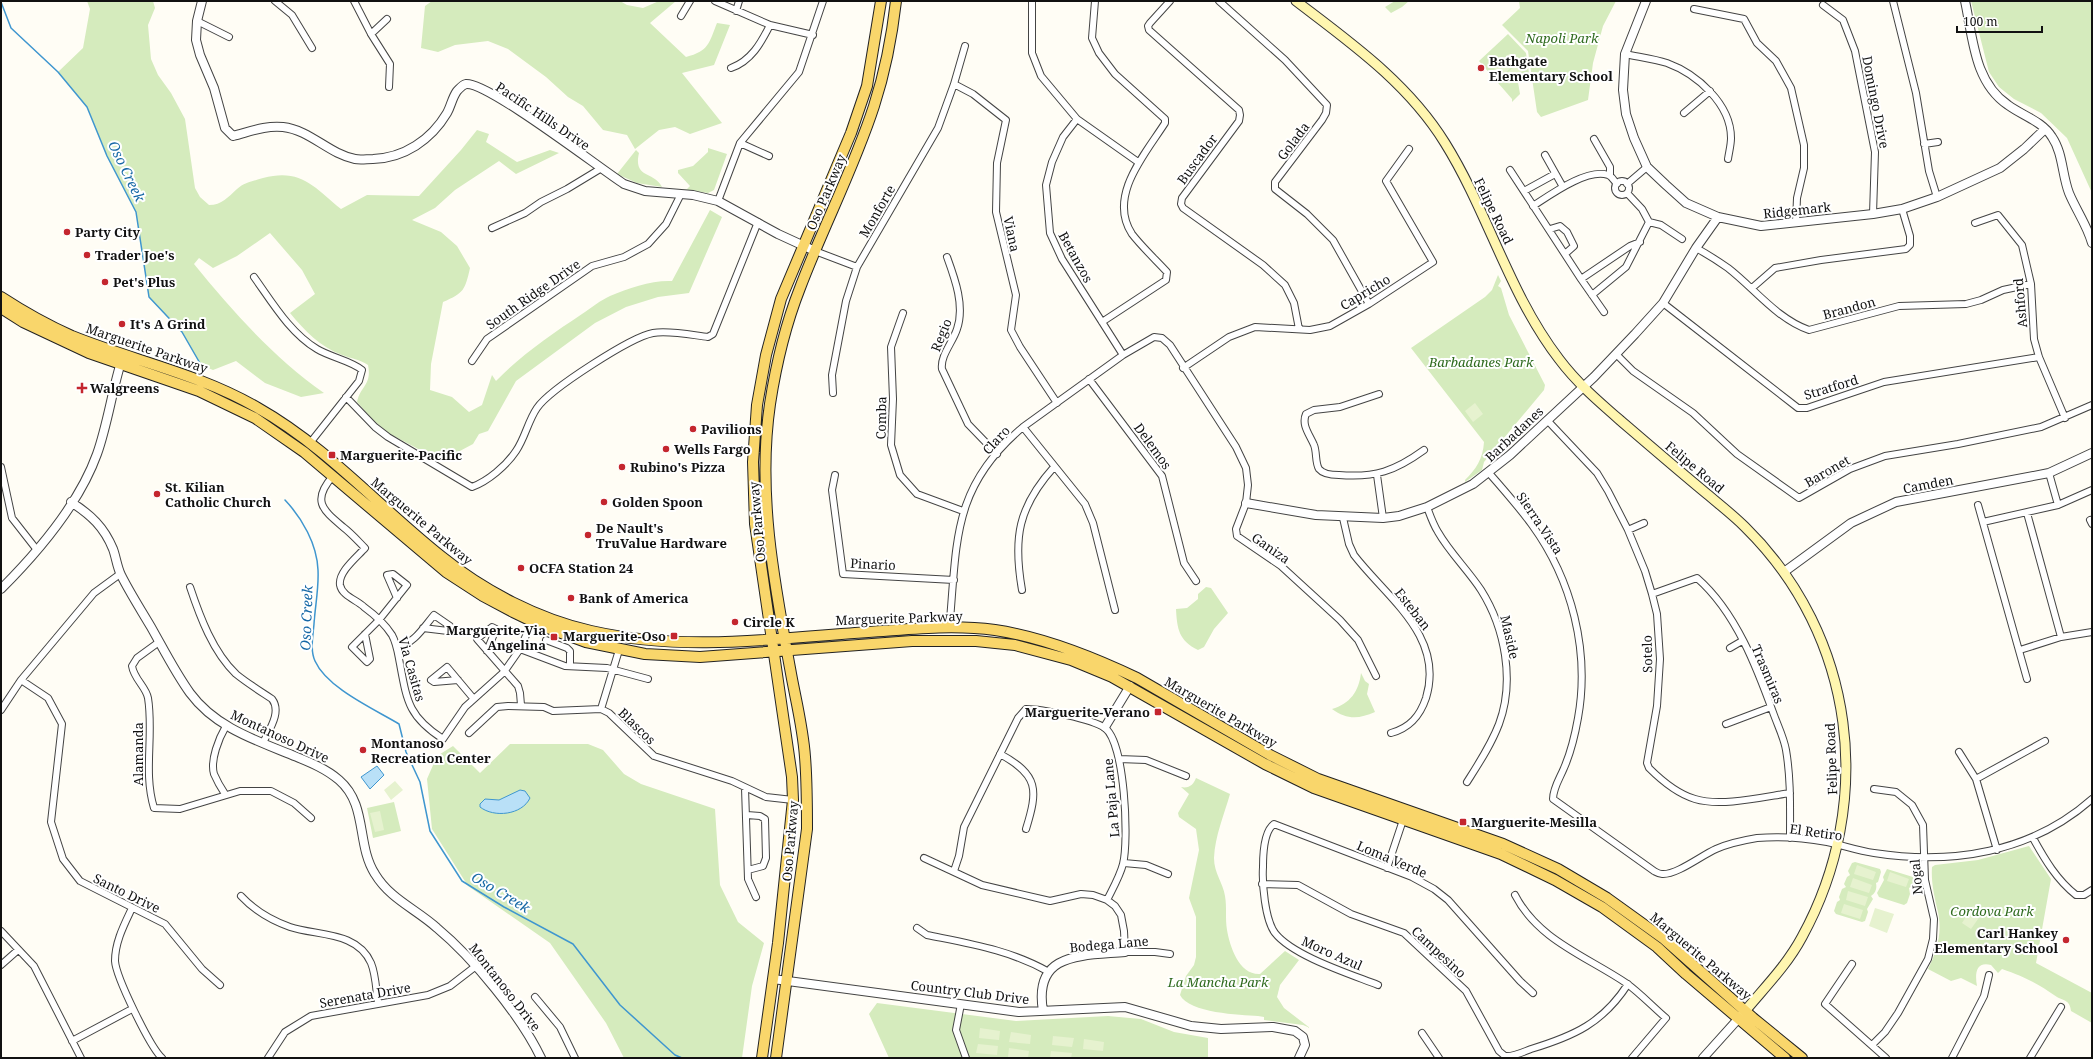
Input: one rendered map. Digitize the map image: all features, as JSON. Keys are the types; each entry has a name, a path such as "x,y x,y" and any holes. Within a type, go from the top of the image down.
{"main road":[{"name":"Oso Parkway","path":"762,1058 773,979 793,800 792,778 755,524 753,462 756,420 771,334 781,299 851,133 867,86 881,1"},
{"name":"Oso Parkway","path":"776,1058 807,829 808,801 805,754 768,528 765,482 766,442 770,406 779,356 799,289 874,107 883,74 896,1"},
{"name":"Felipe Road","path":"1296,1 1375,62 1420,108 1445,142 1465,179 1529,314 1559,359 1582,388 1746,527 1784,572 1812,618 1839,696 1846,743 1847,782 1839,845 1824,891 1803,936 1776,976 1742,1014"},
{"name":"Marguerite Parkway","path":"1,297 48,324 123,359 199,391 255,418 298,447 446,572 483,596 532,622 586,642 619,650 645,654 700,657 912,641 976,641 1015,645 1071,660 1112,676 1272,768 1314,788 1404,816"},
{"name":"Marguerite Parkway","path":"1,308 44,333 89,353 123,359 203,381 228,391 284,424 310,443 442,558 487,588 527,608 590,631 656,642 708,643 931,627 988,630 1012,633 1072,651 1115,667 1137,678 1270,755 1318,779 1404,816 1501,854 1582,895 1602,907 1658,947 1686,974 1802,1058"},
{"name":"Marguerite Parkway","path":"1742,1014 1786,1058"}],"street":[{"name":"Pacific Hills Drive","path":"202,1 197,22 196,40 200,55 214,88 225,128 233,136 257,129 283,127 309,135 341,154 355,159 385,158 399,155 419,144 447,113 454,96 461,86 467,84 498,96 600,169 624,184 645,191 693,195 718,201 815,252"},
{"path":"275,1 292,15 312,48"},
{"path":"354,1 371,34 390,64 389,87"},
{"path":"681,16 690,1"},
{"path":"715,1 770,25 813,35"},
{"path":"736,11 739,1"},
{"path":"718,201 740,143 799,72 813,35 823,1"},
{"path":"1032,1 1032,53 1041,76 1077,119 1138,162"},
{"path":"1095,1 1091,30 1092,38 1098,53 1115,74 1165,119 1161,129 1138,162 1125,200 1128,222 1132,233 1167,272 1167,277 1166,280 1102,322"},
{"name":"Buscador","path":"1170,1 1150,23 1148,26 1149,30 1239,110 1240,115 1238,121 1182,198 1181,204 1183,208 1264,265 1285,285 1294,302 1299,329"},
{"name":"Golada","path":"1219,1 1285,60 1327,105 1326,113 1322,120 1275,182 1275,189 1307,214 1333,240 1369,304"},
{"name":"Ridgemark","path":"1646,1 1625,54 1623,90 1626,114 1634,138 1647,167 1686,203 1718,217 1734,222 1761,226 1873,214 1902,209 1937,197 2000,168 2024,149 2045,129"},
{"path":"1893,1 1914,85 1928,171 1937,197"},
{"path":"1965,1 1977,62 1989,87 2002,101 2037,121 2052,137 2060,156 2070,193 2092,243"},
{"name":"Domingo Drive","path":"1824,5 1843,20 1855,50 1875,152 1873,214"},
{"path":"1694,9 1744,19 1757,43 1776,61 1791,88 1804,153 1804,168 1797,198 1796,222"},
{"path":"371,34 387,19"},
{"path":"197,22 228,37"},
{"path":"730,68 742,64 761,44 770,25"},
{"name":"Monforte","path":"834,393 832,375 846,301 857,267 938,128 954,84 964,46"},
{"path":"1625,54 1668,63 1692,77 1710,91 1726,113 1731,137 1728,159"},
{"name":"Viana","path":"954,84 973,94 1006,120 997,163 996,212 1016,295 1011,330 1020,347 1057,403"},
{"path":"1684,113 1710,91"},
{"name":"Betanzos","path":"1077,119 1060,143 1052,162 1046,184 1050,233 1062,259 1123,355"},
{"path":"1594,139 1610,167 1610,175 1617,184"},
{"path":"1924,144 1938,142"},
{"path":"740,143 770,156"},
{"name":"Capricho","path":"1183,368 1229,337 1255,327 1310,330 1330,326 1369,304 1433,262 1386,181 1409,149"},
{"path":"1545,155 1554,174 1563,187"},
{"path":"1627,184 1647,167"},
{"path":"492,228 525,213 541,202 567,189 600,169"},
{"path":"1510,170 1604,312"},
{"path":"1524,192 1554,174"},
{"path":"1533,206 1563,187 1583,178 1604,174 1610,175"},
{"path":"1617,184 1622,182 1627,184"},
{"path":"1617,184 1615,188 1617,192 1623,195 1627,193"},
{"path":"1627,184 1629,188 1627,193"},
{"path":"1627,193 1642,208 1649,222 1661,225 1682,239"},
{"name":"South Ridge Drive","path":"472,360 487,339 592,266 624,257 648,244 666,224 681,194"},
{"path":"1752,288 1775,268 1821,260 1901,251 1910,244 1910,236 1902,209"},
{"name":"Ashford","path":"1975,223 1998,215 2022,245 2031,284 2034,339 2039,357 2065,418"},
{"name":"Barbadanes","path":"1246,503 1343,518 1383,518 1427,507 1474,484 1489,473 1582,388 1663,303 1696,248 1718,217"},
{"path":"346,397 375,427 388,438 442,468 466,486 472,487 477,485 497,472 516,451 531,417 545,398 625,345 642,336 654,332 708,337 713,334 758,222"},
{"path":"1592,295 1626,267 1649,222"},
{"path":"1550,229 1560,226 1567,232 1574,246 1565,254"},
{"path":"1581,279 1630,246 1640,242"},
{"name":"Brandon","path":"1696,248 1727,268 1799,326 1813,330 1899,306 1966,304 1982,300 2003,290 2031,284"},
{"path":"815,252 857,267"},
{"name":"Regio","path":"947,257 960,304 960,318 955,336 942,361 942,369 968,424 997,454"},
{"path":"254,277 292,328 312,345 335,358 356,366 362,370 359,381 310,443"},
{"name":"Stratford","path":"1663,303 1798,408 1807,408 1884,382 2039,357"},
{"name":"Comba","path":"904,313 891,348 893,399 891,445 900,475 917,494 963,511"},
{"name":"Claro","path":"951,628 950,620 958,529 963,511 985,467 1010,438 1023,427 1123,355 1154,337 1162,338"},
{"name":"Ganiza","path":"1162,338 1170,345 1183,368 1242,458 1248,485 1246,503 1236,529 1237,536 1281,566 1340,620 1358,640 1376,676"},
{"name":"Baronet","path":"1616,354 1634,371 1693,413 1737,454 1799,498 1850,469 1886,456 2011,434 2041,427 2065,418 2092,405"},
{"path":"1,589 52,532 88,477 98,453 123,359"},
{"name":"Delemos","path":"1089,379 1162,476 1184,563 1196,581"},
{"path":"1379,394 1340,407 1314,410 1306,414 1304,418 1304,425 1315,447 1318,468 1323,472 1356,477 1377,475 1399,466 1424,450"},
{"name":"Sotelo","path":"1547,420 1597,473 1628,530 1645,571 1652,594 1657,614 1660,659 1657,706 1647,763 1649,768 1680,793 1695,800 1716,801 1790,793"},
{"path":"1023,427 1085,504 1093,523 1115,610"},
{"name":"Camden","path":"1784,572 1851,523 1896,502 2049,473 2092,453"},
{"path":"1,467 12,518 37,550"},
{"path":"1022,590 1018,566 1018,542 1022,518 1031,495 1054,467"},
{"name":"Sierra Vista","path":"1489,473 1526,517 1545,546 1563,579 1574,614 1579,641 1581,674 1579,711 1570,751 1554,790 1553,799"},
{"path":"2049,473 2058,505"},
{"name":"Pinario","path":"835,475 832,490 843,574 954,580"},
{"path":"1377,475 1383,518"},
{"name":"Via Casitas","path":"333,476 323,490 322,506 328,515 365,548 341,577 341,586 346,593 379,620 393,637 397,648 410,705 423,724 444,739 455,719 473,698"},
{"path":"1983,522 2058,505 2092,490"},
{"name":"Montanoso Drive","path":"71,502 89,514 101,526 113,550 120,574 173,668 191,694 204,709 226,726 320,766 347,787 356,802 366,852 374,873 390,894 436,927 456,944 476,966 520,1022 541,1058"},
{"path":"1978,504 2027,678"},
{"name":"Maside","path":"1427,507 1438,532 1481,590 1492,610 1504,648 1506,670 1505,699 1500,723 1491,744 1467,782"},
{"path":"2027,513 2061,637"},
{"name":"Esteban","path":"1343,518 1349,544 1354,555 1415,626 1426,646 1430,663 1430,686 1423,707 1410,725 1391,733"},
{"path":"1628,530 1644,523"},
{"path":"1,710 21,680 94,593 120,574"},
{"name":"Trasmiras","path":"1652,594 1697,578 1709,589 1724,610 1742,641 1758,671 1786,749 1790,793 1790,838"},
{"path":"190,587 199,614 222,657 236,674 272,699 276,704 277,711 263,743"},
{"path":"364,634 379,620 397,598"},
{"path":"458,680 473,698 504,672 520,649 532,622"},
{"path":"397,648 410,644 423,628"},
{"path":"2020,650 2061,637 2092,632"},
{"path":"546,640 570,651 570,666"},
{"path":"1730,648 1742,641"},
{"name":"Alamanda","path":"159,642 137,658 132,666 134,675 148,697 148,790 154,808 180,809 225,794"},
{"path":"520,649 559,665 613,670 648,679"},
{"path":"601,709 619,650"},
{"path":"487,651 518,686 521,705"},
{"name":"Santo Drive","path":"21,680 48,698 62,724 51,822 63,860 80,881 165,924 202,969 220,985"},
{"path":"954,871 959,856 964,827 1018,718 1026,709 1038,709 1090,722 1105,728 1130,686"},
{"name":"Blascos","path":"469,733 497,708 521,705 544,707 553,710 601,709 609,714 654,756 732,781 766,797 793,800"},
{"path":"1726,724 1771,707"},
{"path":"226,726 219,737 215,751 214,773 225,794 240,791 271,791 294,803 311,818"},
{"name":"La Paja Lane","path":"1105,728 1111,734 1119,759 1124,803 1126,843 1124,863 1107,900"},
{"path":"1976,780 2045,741"},
{"path":"1960,752 1976,780 1997,850"},
{"path":"1000,754 1024,769 1032,783 1034,795 1026,829"},
{"path":"1119,759 1146,760 1186,776"},
{"path":"745,788 748,879 756,897"},
{"name":"Nogal","path":"1872,1045 1885,1032 1898,1014 1928,959 1933,939 1934,919 1926,880 1923,825 1912,805 1896,792 1874,789"},
{"name":"El Retiro","path":"1553,799 1631,856 1661,875 1671,873 1718,848 1756,838 1790,838 1839,845 1873,854 1925,858 1964,855 1997,850 2033,838 2092,799"},
{"path":"746,815 760,816 765,819 766,858 763,866 748,870"},
{"path":"1387,868 1404,816"},
{"name":"Loma Verde","path":"1274,824 1340,848 1423,883 1440,894 1490,946 1520,981 1534,994"},
{"name":"Moro Azul","path":"1274,824 1270,826 1263,852 1262,884 1266,910 1274,932 1297,951 1378,986"},
{"path":"2033,838 2053,872 2068,888 2076,895 2084,895 2092,890"},
{"path":"924,858 982,885 1050,901 1081,894 1093,895 1107,900 1115,906 1121,915 1124,931 1125,952"},
{"path":"1124,863 1146,865 1168,874"},
{"name":"Campesino","path":"1262,884 1298,886 1351,914 1404,932 1466,991 1502,1054 1508,1056 1563,1040 1587,1027 1618,999 1628,984"},
{"path":"1515,895 1523,910 1543,932 1628,984 1666,1018 1632,1058"},
{"path":"241,896 258,912 284,925 340,937 353,944 366,956 370,963 378,1003"},
{"path":"132,908 119,936 115,962 132,1009 162,1058"},
{"path":"917,928 927,935 1010,953 1027,959 1050,972"},
{"path":"1,931 34,966 81,1058"},
{"path":"1,965 18,950"},
{"name":"Bodega Lane","path":"1043,1011 1040,995 1042,982 1058,963 1068,958 1125,952 1155,952 1170,954"},
{"path":"1852,964 1825,1004 1834,1014 1886,1058"},
{"name":"Serenata Drive","path":"268,1058 285,1032 311,1016 428,994 450,986 476,966"},
{"path":"1952,1058 1984,996 1989,975"},
{"name":"Country Club Drive","path":"773,979 1018,1012 1125,1007 1191,1026 1221,1029 1273,1027 1295,1031 1303,1037 1305,1045 1299,1058"},
{"path":"535,997 560,1027 575,1058"},
{"path":"961,1004 956,1030 966,1058"},
{"path":"2030,1058 2061,1007"},
{"path":"72,1041 132,1009"},
{"path":"1703,1058 1742,1014"},
{"path":"1422,1033 1439,1058"}],"green space":[{"path":"87,1 153,1 155,8 148,25 151,59 158,75 171,93 185,119 195,188 200,197 209,205 218,204 246,183 276,176 297,178 306,182 341,209 367,195 419,196 477,130 489,134 486,142 517,162 550,150 559,153 516,174 499,161 455,190 435,208 412,220 441,232 457,246 470,268 467,281 462,290 455,296 443,302 431,364 430,390 452,397 469,412 482,405 492,375 496,381 537,345 600,302 633,287 657,282 672,281 710,210 722,217 689,293 658,297 626,307 595,323 516,381 488,431 479,434 473,444 441,461 388,433 371,418 357,402 369,377 368,365 342,355 320,343 307,332 290,313 315,294 302,270 270,233 237,256 213,268 199,258 194,264 239,317 271,349 288,365 324,393 301,397 265,383 236,361 213,370 201,365 182,332 149,297 136,212 107,156 87,107 58,72 83,48 90,9"},
{"path":"432,1 620,1 627,5 643,8 659,1 676,1 650,23 686,57 694,55 704,49 710,41 717,23 730,25 714,65 682,73 722,123 690,134 675,127 659,130 635,149 627,135 603,130 583,106 568,97 546,77 508,49 488,41 455,45 438,52 421,48 425,6"},
{"path":"1395,1 1409,1 1391,13 1385,7"},
{"name":"Napoli Park","path":"1519,1 1616,1 1603,26 1593,63 1588,100 1541,117 1537,112 1528,51 1502,25 1520,8"},
{"path":"1971,1 2092,1 2092,193 2067,138 2041,113 2014,99 1999,87 1989,72"},
{"path":"1508,34 1526,53 1530,80 1518,82 1520,94 1512,102 1512,99 1479,61"},
{"path":"1509,54 1517,62 1502,76 1494,69"},
{"path":"1517,64 1524,70 1509,84 1503,77"},
{"path":"708,148 727,154 714,190 708,193 682,189 687,189 690,186 678,173 678,170 693,166 708,152"},
{"path":"636,150 639,153 639,167 645,174 658,182 662,187 637,183 617,174"},
{"name":"Barbadanes Park","path":"1498,275 1501,281 1498,286 1501,288 1509,315 1545,385 1544,390 1484,462 1482,470 1465,482 1478,463 1482,454 1484,442 1411,348 1485,297 1492,290"},
{"path":"1475,403 1483,414 1473,422 1465,411"},
{"path":"1206,587 1211,588 1228,613 1214,629 1204,647 1198,650 1187,643 1180,634 1177,623 1176,609 1187,608 1198,599 1198,594"},
{"path":"1361,673 1365,681 1369,684 1367,694 1375,712 1358,717 1348,717 1337,713 1332,709 1349,700 1356,691"},
{"path":"510,744 588,744 603,750 624,774 641,784 715,809 720,885 738,922 764,943 752,986 742,1058 624,1058 606,1023 550,943 468,886 432,829 427,779 437,756 453,746 480,773"},
{"name":"La Mancha Park","path":"1196,778 1230,794 1218,834 1214,863 1225,896 1227,930 1233,952 1246,970 1260,974 1285,951 1299,960 1280,985 1277,997 1284,1008 1310,1028 1303,1025 1264,1020 1264,1017 1228,1014 1204,1009 1193,1006 1185,1001 1180,995 1186,976 1194,965 1196,957 1196,917 1189,898 1199,850 1196,829 1179,817 1178,813 1189,794 1181,787 1191,786"},
{"path":"395,781 403,790 391,800 384,790"},
{"path":"394,802 401,831 373,838 367,808"},
{"path":"380,811 384,830 375,832 370,813"},
{"name":"Cordova Park","path":"2029,846 2051,879 2036,963 2092,993 2092,1023 2071,1011 2066,1001 2037,984 2002,969 1998,973 1991,965 1982,965 1977,970 1977,986 1961,978 1951,981 1928,969 1937,947 1940,924 1932,883 1932,867 1935,865 1978,860"},
{"path":"1855,862 1880,869 1881,872 1878,882 1876,883 1876,890 1871,896 1873,899 1867,909 1868,912 1865,921 1862,922 1836,914 1834,911 1837,902 1840,900 1839,897 1842,889 1846,887 1844,884 1847,877 1850,875 1848,871 1852,863"},
{"path":"1857,865 1876,872 1873,880 1854,874"},
{"path":"1887,869 1913,877 1914,879 1912,886 1909,888 1910,894 1907,903 1904,905 1879,897 1877,893 1884,880 1883,877"},
{"path":"1890,872 1909,879 1906,887 1887,881"},
{"path":"1853,878 1872,885 1869,893 1850,887"},
{"path":"1848,891 1868,897 1865,906 1846,900"},
{"path":"1844,904 1863,910 1860,919 1841,913"},
{"path":"1973,906 1983,912 1971,929 1962,923"},
{"path":"1875,908 1894,914 1887,933 1869,926"},
{"path":"877,1003 1016,1021 1108,1016 1141,1019 1174,1032 1208,1038 1208,1058 889,1058 869,1014"},
{"path":"980,1028 1000,1031 999,1040 979,1038"},
{"path":"1011,1032 1031,1035 1030,1044 1009,1042"},
{"path":"1053,1036 1074,1038 1072,1047 1052,1045"},
{"path":"1084,1039 1104,1042 1103,1051 1083,1049"},
{"path":"978,1044 998,1046 997,1055 976,1053"},
{"path":"1009,1048 1029,1051 1028,1058 1008,1057"},
{"path":"1051,1051 1072,1053 1071,1058 1050,1058"}],"water":[{"path":"377,766 384,775 370,789 361,777"},
{"path":"520,790 525,791 530,798 526,804 514,811 507,813 493,813 480,807 480,804 485,799 499,800"}],"waterway":[{"name":"Oso Creek","path":"1,2 11,28 58,72 87,107 107,156 136,212 149,297 182,332 201,365"},
{"name":"Oso Creek","path":"285,500 308,532 317,560 318,584 312,643 313,657 321,671 340,689 399,724 406,752 420,782 430,831 462,881 504,907 573,944 620,1005 675,1055 682,1058"}],"place":[{"name":"Bathgate Elementary School","path":"1481,68"},
{"name":"Party City","path":"67,232"},
{"name":"Trader Joe's","path":"87,255"},
{"name":"Pet's Plus","path":"105,282"},
{"name":"It's A Grind","path":"122,324"},
{"name":"Walgreens","path":"82,388"},
{"name":"Pavilions","path":"693,429"},
{"name":"Wells Fargo","path":"666,449"},
{"name":"Marguerite-Pacific","path":"332,455"},
{"name":"Rubino's Pizza","path":"622,467"},
{"name":"St. Kilian Catholic Church","path":"157,494"},
{"name":"Golden Spoon","path":"604,502"},
{"name":"De Nault's TruValue Hardware","path":"588,535"},
{"name":"OCFA Station 24","path":"521,568"},
{"name":"Bank of America","path":"571,598"},
{"name":"Circle K","path":"735,622"},
{"name":"Marguerite-Oso","path":"674,636"},
{"name":"Marguerite-Via Angelina","path":"554,637"},
{"name":"Marguerite-Verano","path":"1158,712"},
{"name":"Montanoso Recreation Center","path":"363,750"},
{"name":"Marguerite-Mesilla","path":"1463,822"},
{"name":"Carl Hankey Elementary School","path":"2066,940"}]}
